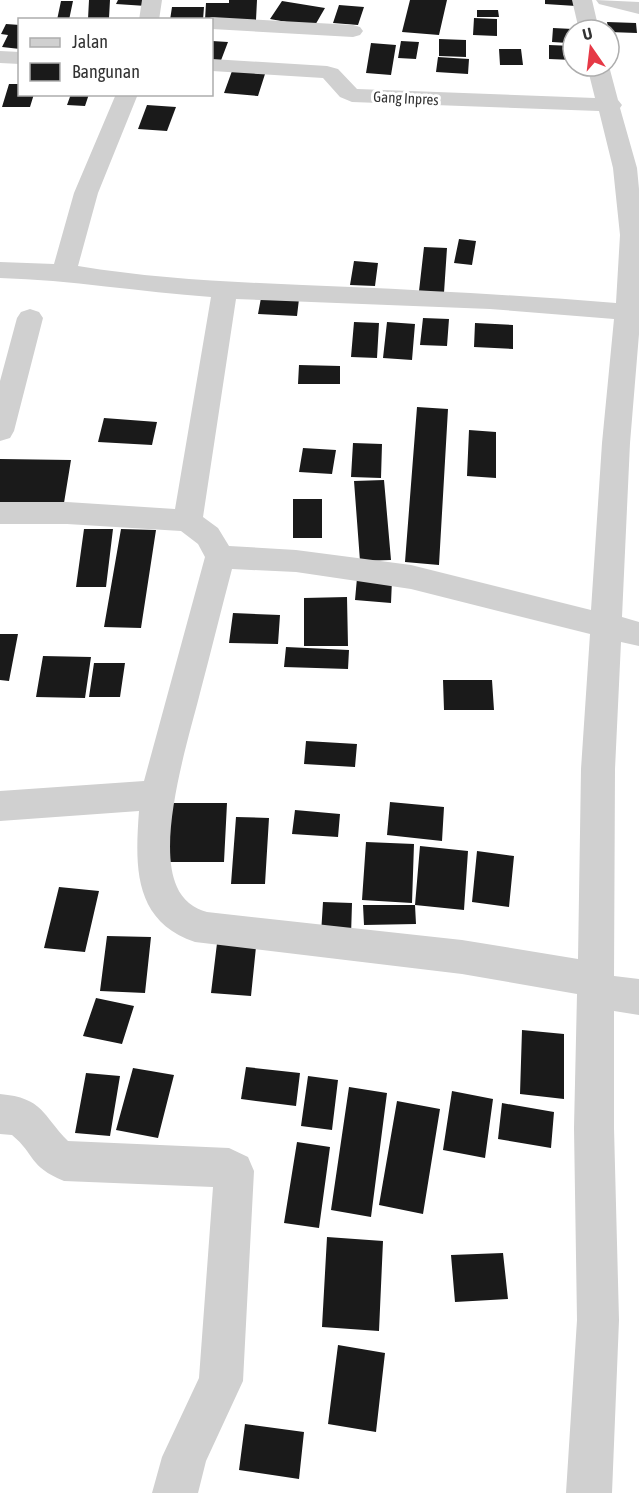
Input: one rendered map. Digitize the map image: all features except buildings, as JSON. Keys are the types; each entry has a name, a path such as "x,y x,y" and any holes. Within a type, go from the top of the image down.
{"street":[{"path":"149,18 152,0"},
{"path":"582,0 586,18"},
{"path":"606,0 639,8"},
{"path":"213,23 353,31"},
{"path":"0,57 18,58"},
{"name":"Gang Inpres","path":"213,65 330,72 340,87 352,95 610,105"},
{"path":"589,1493 598,1320 594,1128 598,769 607,627 629,411 628,312 636,235 625,168 602,78"},
{"path":"63,272 71,254 86,193 126,96"},
{"path":"0,270 63,272 131,283 226,290 490,301 628,312"},
{"path":"188,521 220,310 226,290"},
{"path":"0,431 30,318"},
{"path":"0,513 79,514 188,521 208,536 220,557 158,795 154,875 159,892 185,921 207,929 462,957 595,985 639,997"},
{"path":"220,557 296,561 392,574 519,602 639,634"},
{"path":"0,806 158,795"},
{"path":"0,1114 19,1115 26,1119 51,1153 64,1161 225,1167 234,1171 221,1381 185,1457 175,1493"}]}
